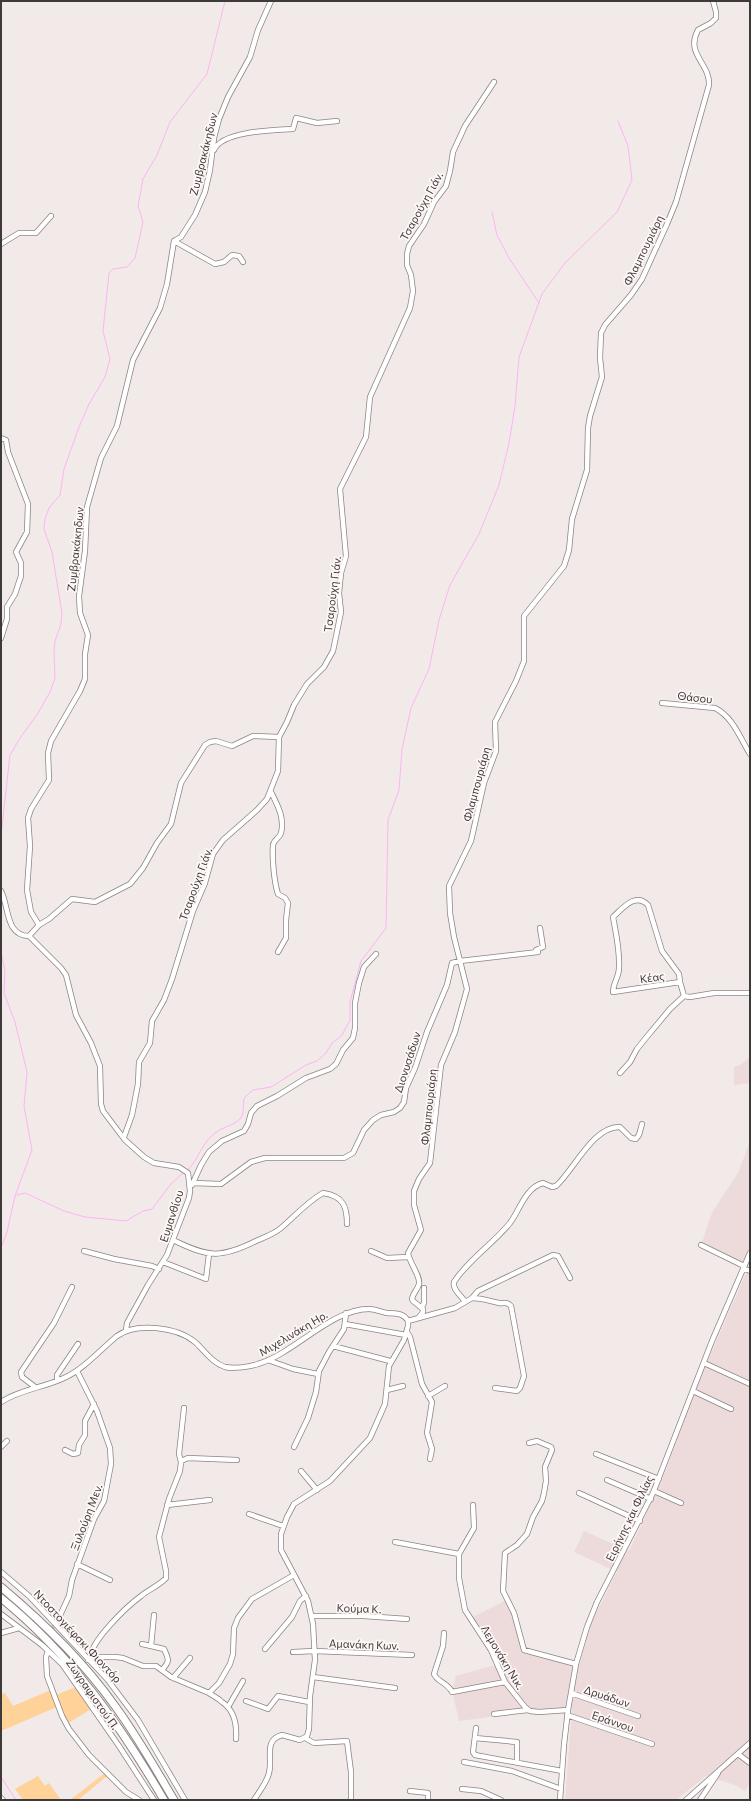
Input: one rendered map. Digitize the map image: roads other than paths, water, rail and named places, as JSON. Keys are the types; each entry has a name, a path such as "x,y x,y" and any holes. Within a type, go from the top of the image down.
{"highway":[{"path":"1,1587 34,1615 93,1678 132,1731 174,1800"},
{"path":"1,1598 29,1621 66,1660 97,1696 125,1736 164,1800"}],"street":[{"name":"Ζυμβρακάκηδων","path":"39,925 31,912 27,890 30,846 28,818 31,809 49,780 48,756 51,741 80,691 85,679 84,654 88,635 80,613 79,596 85,550 87,507 101,458 117,426 133,360 160,308 167,284 174,241 181,237 195,215 205,192 214,138 220,119 228,97 250,57 258,30 271,1"},
{"name":"Φλαμπουριάρη","path":"408,1257 409,1250 421,1230 413,1198 417,1184 427,1170 432,1155 441,1065 454,1035 466,992 466,985 450,913 449,886 471,841 484,782 496,750 495,722 516,681 524,661 524,616 564,566 570,550 572,519 587,470 588,428 590,416 602,377 600,358 601,333 605,325 631,295 642,279 667,224 680,189 709,85 707,72 696,54 694,39 698,30 711,23 716,18 713,1"},
{"name":"Τσαρούχη Γιάν.","path":"124,1137 132,1115 138,1084 139,1062 150,1042 152,1021 164,1000 172,979 193,911 205,883 212,854 225,838 262,805 270,792 278,771 279,737 294,705 307,684 324,667 333,651 341,612 339,592 341,573 346,556 340,489 366,437 370,397 410,308 413,291 411,275 407,265 408,250 424,224 434,202 446,186 453,152 464,126 494,82"},
{"path":"212,156 216,146 223,140 258,131 293,129 296,118 317,123 338,121"},
{"path":"1,244 19,233 36,233 51,216"},
{"path":"174,241 215,264 224,262 232,255 239,256 243,262"},
{"path":"1,438 6,441 8,452 15,466 28,507 26,534 16,552 21,563 21,576 15,594 7,607 7,620 1,638"},
{"name":"Θάσου","path":"662,703 716,708 723,712 734,724 750,754"},
{"path":"29,936 39,925 49,919 72,899 78,898 89,902 98,901 124,888 133,881 171,824 180,786 207,743 216,740 232,746 253,736 279,737"},
{"path":"270,792 280,810 282,824 281,834 274,842 272,864 275,871 278,894 285,898 288,903 286,938 278,952"},
{"path":"1,891 8,916 13,927 21,934 29,936 65,973 77,1019 89,1040 100,1066 102,1107 124,1137"},
{"name":"Κέας","path":"680,982 613,992 613,983 618,978 620,970 618,939 613,917 632,900 638,899 644,901 648,905 662,951 679,974 684,996"},
{"path":"460,961 538,952 536,950 543,947 540,928"},
{"path":"190,1191 209,1152 217,1144 244,1131 251,1113 257,1106 272,1099 306,1078 330,1069 336,1064 342,1050 353,1038 355,1028 355,1003 359,983 364,967 376,954"},
{"name":"Διονυσάδων","path":"193,1183 221,1184 251,1162 265,1158 344,1158 350,1156 355,1150 360,1137 367,1126 377,1117 398,1110 404,1102 406,1088 447,985 452,963 460,961"},
{"path":"620,1073 630,1062 645,1038 684,996 690,998 714,993 750,993"},
{"path":"465,1302 455,1289 453,1285 454,1282 510,1223 519,1207 534,1187 543,1184 552,1187 556,1186 595,1138 604,1132 615,1127 620,1127 631,1138 636,1139 639,1135 642,1124"},
{"name":"Ευμανθίου","path":"124,1137 150,1162 175,1166 185,1170 189,1175 190,1191 188,1201 163,1262 127,1323 126,1330"},
{"path":"173,1240 195,1250 210,1254 226,1253 239,1249 275,1232 323,1193 344,1204 347,1211 346,1224"},
{"path":"701,1245 750,1271"},
{"path":"84,1251 114,1259 152,1266 159,1269"},
{"path":"371,1251 387,1258 408,1257 420,1283 412,1299 413,1302 422,1307"},
{"name":"Ειρήνης και Φιλίας","path":"560,1800 568,1712 576,1664 584,1635 593,1611 651,1499 692,1391 750,1253"},
{"path":"163,1262 206,1279 210,1254"},
{"path":"254,1800 269,1774 270,1750 273,1741 282,1735 297,1741 305,1738 308,1730 314,1651 312,1616 306,1596 281,1547 283,1526 294,1504 333,1478 370,1438 384,1408 388,1390 387,1376 390,1361 402,1344 407,1333 408,1321 450,1310 472,1298 478,1291 555,1255 558,1256 570,1278"},
{"path":"35,1388 22,1377 21,1372 54,1323 72,1286"},
{"path":"419,1317 423,1312 422,1307 424,1303 424,1288"},
{"path":"472,1298 482,1298 499,1303 507,1302 512,1309 523,1367 523,1382 517,1390 495,1388"},
{"name":"Μιχελινάκη Ηρ.","path":"2,1400 24,1390 57,1381 77,1371 117,1336 126,1330 138,1327 152,1327 186,1337 196,1343 217,1363 226,1367 251,1366 268,1360 346,1313 373,1309 401,1314 408,1321"},
{"path":"294,1447 308,1418 316,1392 318,1374 342,1332 345,1324 346,1313"},
{"path":"345,1324 407,1333 410,1335 422,1384 432,1403 426,1433 432,1449 430,1459"},
{"path":"57,1381 58,1374 78,1344"},
{"path":"333,1346 390,1361"},
{"path":"268,1360 293,1369 318,1374"},
{"path":"704,1363 750,1384"},
{"name":"Ξυλούρη Μεν.","path":"56,1624 69,1596 78,1564 94,1519 104,1501 110,1472 110,1452 94,1404 77,1371"},
{"path":"388,1390 403,1386"},
{"path":"428,1396 445,1386"},
{"path":"692,1391 731,1409"},
{"path":"65,1450 73,1454 78,1453 79,1445 85,1435 85,1422 90,1409 94,1404"},
{"path":"89,1659 98,1641 118,1616 132,1602 166,1578 166,1571 160,1550 159,1537 168,1505 178,1479 181,1461 179,1454 184,1408"},
{"path":"1,1448 7,1441"},
{"path":"529,1443 540,1442 551,1447 552,1450 545,1467 546,1481 543,1497 532,1517 527,1534 517,1545 505,1553 503,1591 514,1613 524,1650 576,1664"},
{"path":"596,1454 659,1479"},
{"path":"181,1461 187,1458 237,1460"},
{"path":"301,1471 317,1490"},
{"path":"607,1480 651,1499"},
{"path":"654,1491 681,1503"},
{"path":"579,1493 640,1521"},
{"path":"168,1505 210,1500"},
{"path":"396,1542 459,1554 474,1528 473,1505"},
{"path":"249,1514 283,1526"},
{"name":"Λεμονάκη Νικ.","path":"459,1554 460,1578 464,1607 469,1618 491,1650 505,1682 528,1710"},
{"path":"78,1564 110,1580"},
{"name":"Ντοστογιέφσκι Φιοντόρ","path":"1,1572 29,1596 107,1679 138,1720 185,1800"},
{"path":"209,1693 219,1683 230,1664 233,1654 234,1628 238,1618 252,1599 294,1575"},
{"path":"265,1649 292,1617 306,1596"},
{"name":"Ζωγραφιστού Π.","path":"1,1614 62,1664 136,1771 154,1800"},
{"path":"152,1646 154,1616"},
{"name":"Κούμα Κ.","path":"312,1616 364,1616 407,1619"},
{"path":"1,1633 19,1628"},
{"path":"444,1633 443,1646 434,1674 436,1678 448,1685 452,1692 505,1682"},
{"path":"142,1644 164,1650 169,1662 162,1670"},
{"path":"48,1651 46,1657 47,1676 68,1729 85,1751 125,1790 139,1800"},
{"name":"Αμανάκη Κων.","path":"293,1652 314,1651 412,1655"},
{"path":"89,1659 100,1656 120,1657 143,1666 156,1666 173,1678 209,1693 232,1711 236,1728 236,1739"},
{"path":"173,1678 190,1658"},
{"path":"313,1677 395,1688"},
{"path":"228,1707 242,1681"},
{"name":"Δρυάδων","path":"571,1693 638,1716"},
{"path":"246,1701 268,1709 279,1696 309,1702"},
{"path":"494,1714 528,1710 542,1712 568,1712"},
{"name":"Εράννου","path":"568,1712 652,1744"},
{"path":"476,1728 473,1752 475,1755 517,1761 562,1771"},
{"path":"305,1738 315,1744 347,1741 351,1772 351,1800"},
{"path":"475,1738 517,1742 517,1761"},
{"path":"686,1800 750,1742"},
{"path":"738,1754 750,1763"},
{"path":"464,1762 512,1771 561,1789"},
{"path":"700,1800 713,1782 718,1772"},
{"path":"462,1789 481,1792 501,1800"},
{"path":"410,1791 428,1793 428,1800"}],"waterway":[{"path":"1,836 10,755 20,738 37,715 50,692 55,678 55,641 61,624 62,613 52,552 44,529 45,519 49,508 60,495 64,469 79,427 89,404 105,377 110,359 103,331 109,273 113,269 127,267 135,258 143,222 138,206 143,179 157,155 170,122 207,74 225,1"},
{"path":"188,1170 205,1144 213,1135 240,1119 243,1114 244,1098 253,1090 271,1087 306,1065 317,1061 326,1053 332,1043 342,1035 350,1020 350,1002 361,961 386,928 388,820 399,790 402,749 411,708 429,669 439,620 450,585 479,534 499,485 509,443 515,406 519,357 542,294 565,263 617,212 632,180 628,146 618,121"},
{"path":"492,212 497,235 509,258 539,303"},
{"path":"1,953 5,970 4,993 15,1022 27,1072 24,1106 32,1150 15,1196 7,1232 1,1248"},
{"path":"17,1195 25,1193 64,1211 85,1217 126,1221 143,1211 152,1209 170,1185 183,1173"},
{"path":"1,1777 16,1800"}],"tunnel":[{"path":"38,1642 56,1624"}]}
